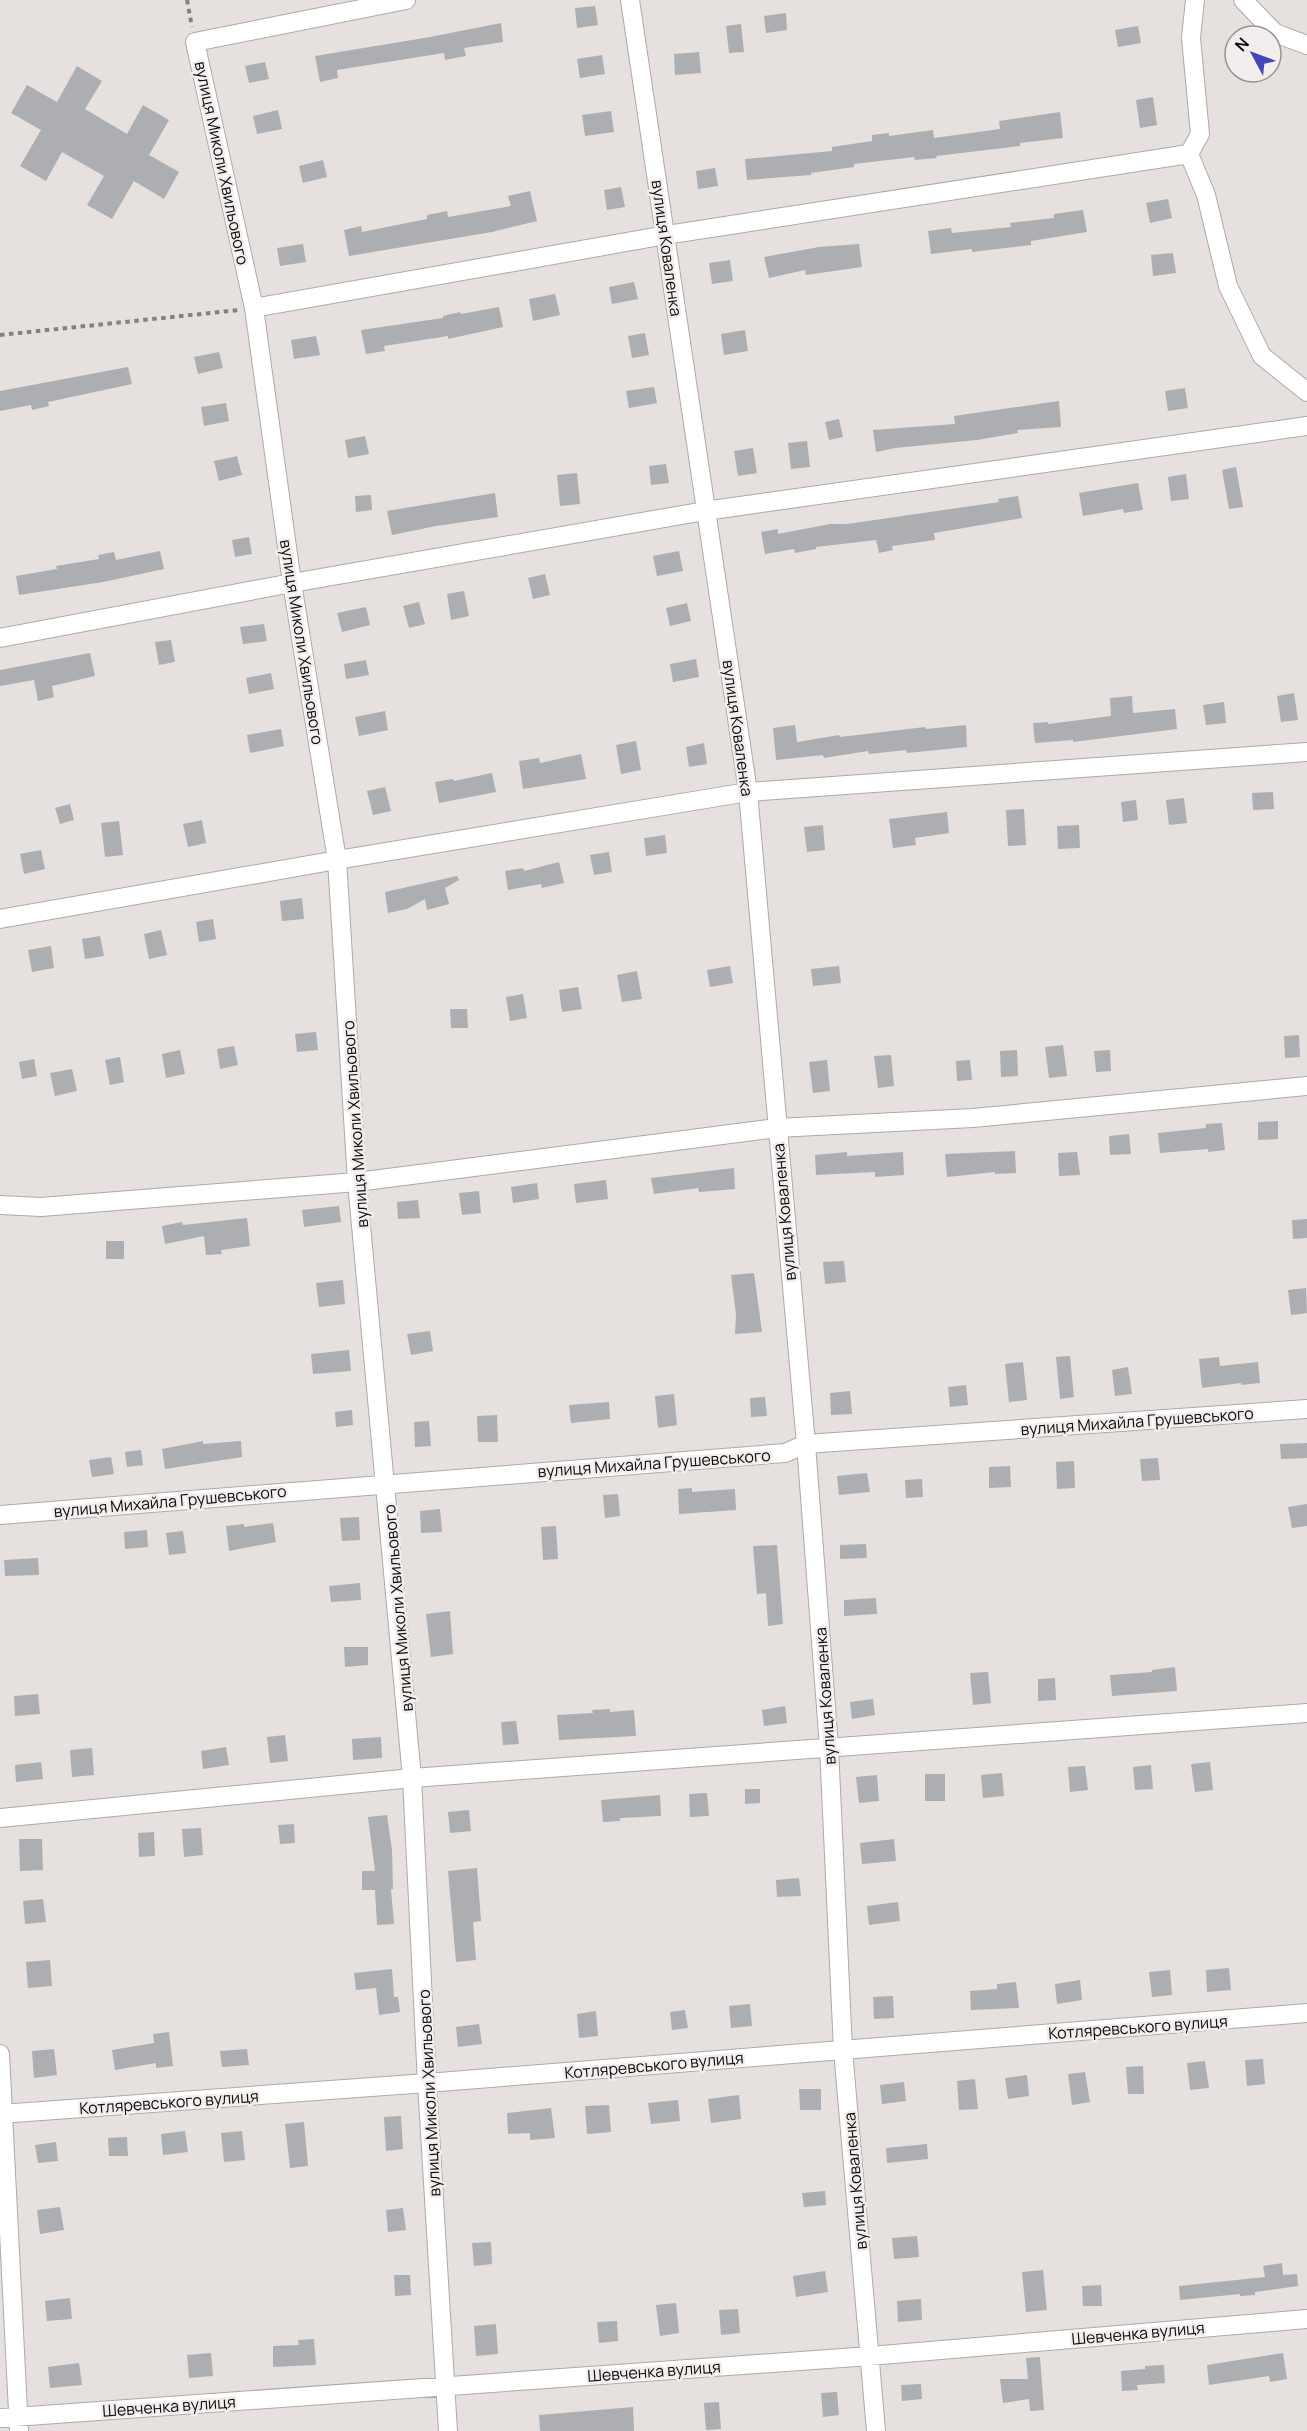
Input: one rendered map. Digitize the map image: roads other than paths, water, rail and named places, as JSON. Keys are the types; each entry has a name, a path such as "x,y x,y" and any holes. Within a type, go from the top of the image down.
{"street":[{"name":"вулиця Миколи Хвильового","path":"406,0 195,42 254,308 292,583 337,860 357,1182 387,1484 412,1778 427,2083 448,2431"},
{"name":"вулиця Коваленка","path":"630,0 748,792 806,1443 829,1747 843,2050 876,2431"},
{"path":"1189,154 1200,134 1191,38 1195,0"},
{"path":"1243,0 1275,33 1307,45"},
{"path":"254,308 666,235 1189,154"},
{"path":"1189,154 1206,195 1228,286 1257,346 1262,356 1307,392"},
{"path":"0,638 292,583 705,511 1307,426"},
{"path":"0,919 748,792 1307,752"},
{"path":"0,1205 41,1207 357,1182 777,1128 973,1118 1307,1086"},
{"name":"вулиця Михайла Грушевського","path":"0,1515 785,1453 806,1443 1307,1409"},
{"path":"0,1818 412,1778 1307,1713"},
{"name":"Котляревського вулиця","path":"1,2114 427,2083 1307,2013"},
{"path":"0,2054 12,2422"},
{"name":"Шевченка вулиця","path":"12,2422 446,2386 870,2356 1307,2319"}]}
